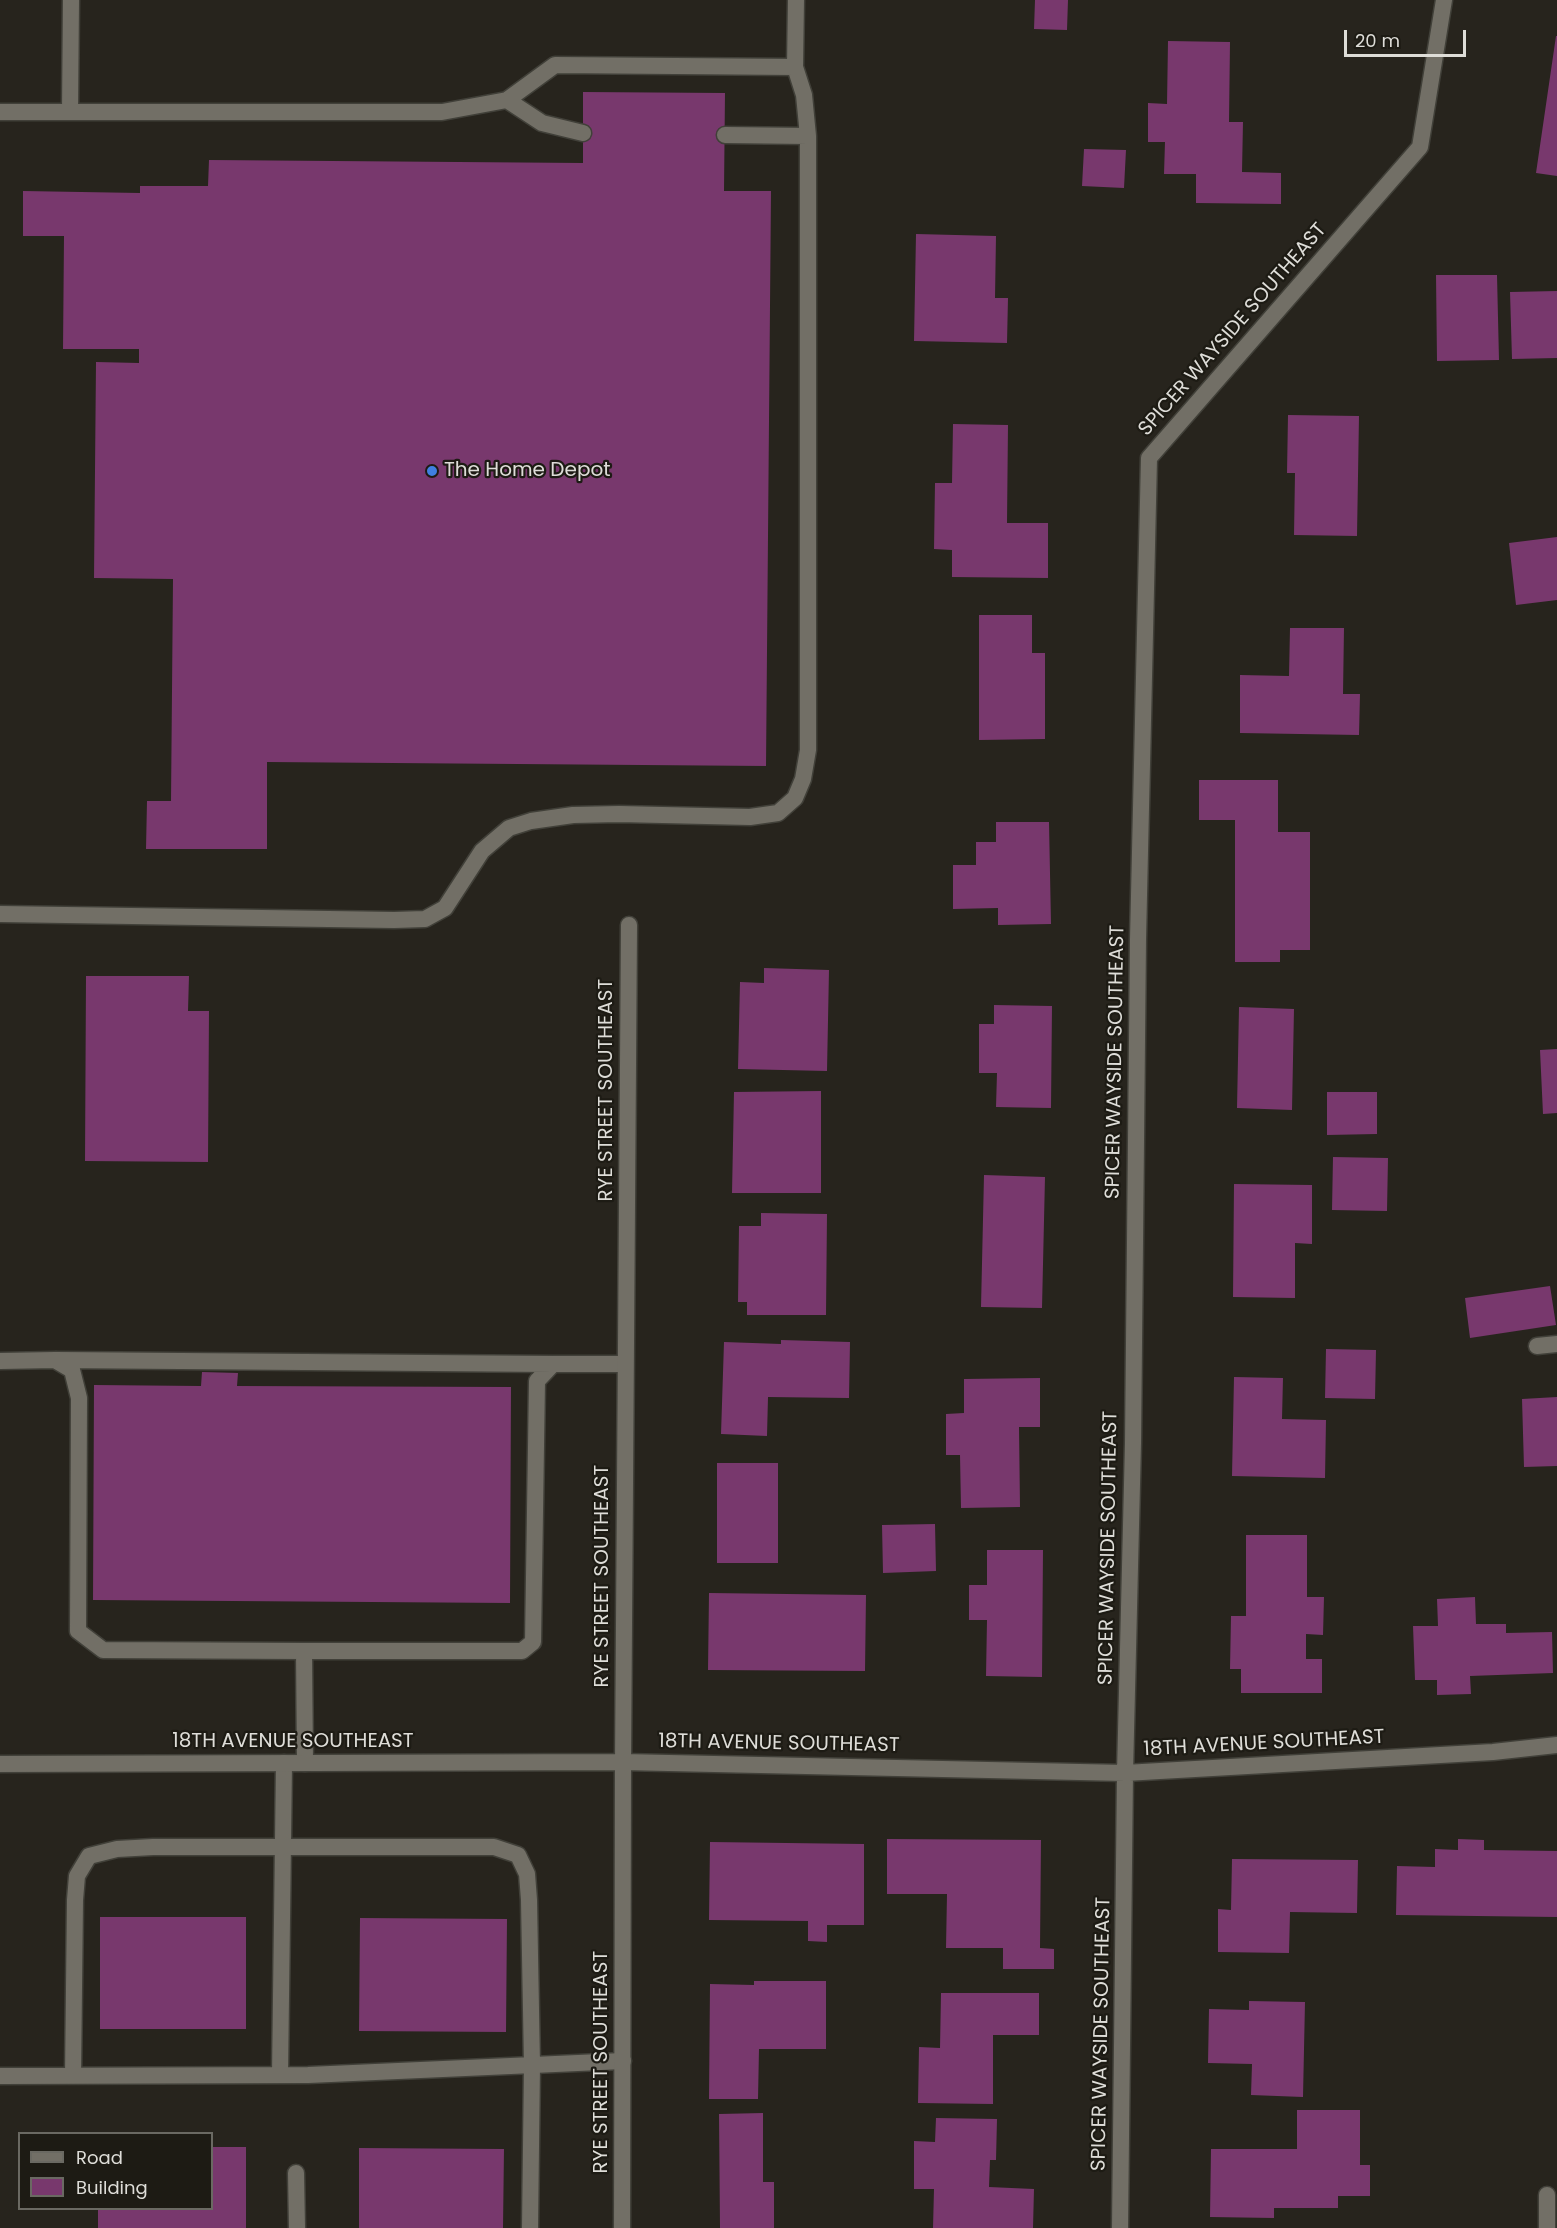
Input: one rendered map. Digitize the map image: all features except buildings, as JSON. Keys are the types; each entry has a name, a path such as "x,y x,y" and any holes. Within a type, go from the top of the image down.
{"street":[{"path":"70,112 71,0"},
{"path":"0,914 425,919 445,908 482,850 508,828 573,815 619,813 750,817 778,813 795,798 803,779 808,750 808,136 804,95 795,67 796,0"},
{"name":"SPICER WAYSIDE SOUTHEAST","path":"1120,2228 1125,1773 1133,1454 1138,939 1149,458 1420,147 1444,0"},
{"path":"0,112 442,112 507,100 555,65 795,67"},
{"path":"507,100 542,123 583,133"},
{"path":"724,135 808,136"},
{"name":"RYE STREET SOUTHEAST","path":"622,2228 622,1762 629,925"},
{"path":"1537,1346 1557,1344"},
{"path":"55,1360 72,1371 79,1398 78,1631 103,1650 522,1651 533,1642 537,1381 553,1364"},
{"path":"0,1361 626,1364"},
{"path":"304,1651 305,1763"},
{"name":"18TH AVENUE SOUTHEAST","path":"0,1764 622,1762 1125,1773 1481,1753 1557,1745"},
{"path":"280,2075 284,1763"},
{"path":"73,2076 75,1900 77,1876 89,1856 117,1849 494,1847 518,1855 527,1874 532,2065 530,2228"},
{"path":"0,2076 280,2075 623,2061"},
{"path":"296,2173 297,2228"},
{"path":"1547,2195 1547,2228"}],"place":[{"name":"The Home Depot","path":"432,471"}]}
